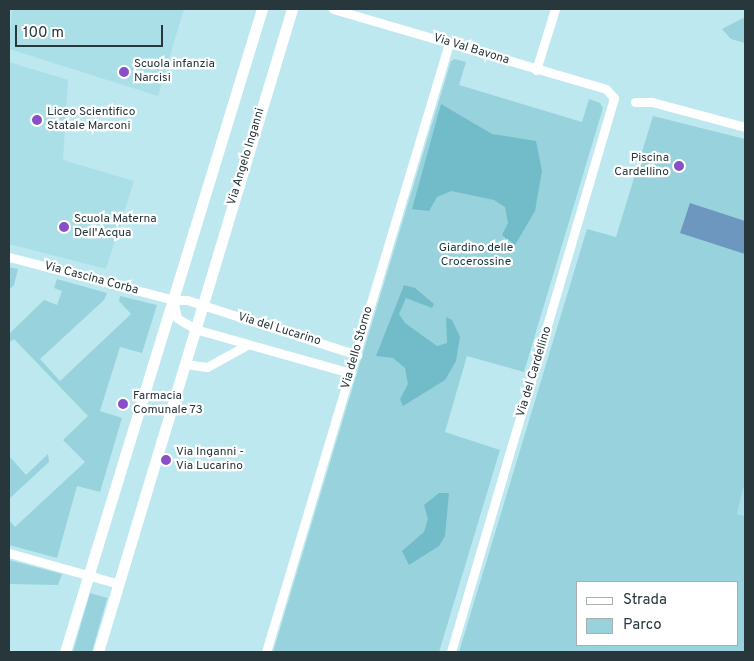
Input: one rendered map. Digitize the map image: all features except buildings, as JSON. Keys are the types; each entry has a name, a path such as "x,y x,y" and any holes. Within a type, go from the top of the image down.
{"street":[{"path":"65,652 262,9"},
{"name":"Via Angelo Inganni","path":"98,652 292,9"},
{"name":"Via Val Bavona","path":"332,9 610,91"},
{"path":"536,70 555,9"},
{"name":"Via dello Storno","path":"266,652 351,373 448,43"},
{"name":"Via del Cardellino","path":"451,652 608,126 614,98 610,91"},
{"path":"634,102 652,102 745,127"},
{"name":"Via Cascina Corba","path":"9,257 174,300"},
{"path":"174,300 181,298 202,306"},
{"path":"174,300 177,318 195,329"},
{"name":"Via del Lucarino","path":"202,306 356,355"},
{"name":"Via del Lucarino","path":"195,329 351,373"},
{"name":"Via del Lucarino","path":"185,364 207,367 247,345"},
{"path":"9,553 119,584"}],"shaded area":[{"name":"Scuola infanzia Narcisi","path":"12,9 184,9 158,96 9,49"},
{"path":"9,62 68,80 63,160 134,181 106,269 9,244"},
{"path":"441,104 492,134 536,141 542,171 535,211 515,245 502,235 508,223 505,207 494,200 451,191 437,197 429,211 412,209"},
{"path":"690,203 745,221 745,254 680,233"},
{"path":"404,285 415,288 434,304 432,308 406,298 399,314 405,323 437,346 447,343 446,317 452,320 460,337 456,361 445,380 403,406 400,399 408,384 405,368 393,358 376,356"},
{"path":"745,482 745,516 737,514"},
{"path":"439,493 449,493 445,536 439,546 409,565 402,551 424,532 428,519 424,505"}],"green space":[{"path":"745,17 745,43 731,39 722,29"},
{"name":"Giardino delle Crocerossine","path":"455,59 466,62 459,85 582,122 589,99 600,103 603,108 524,372 467,356 445,432 500,450 439,652 273,652 451,61"},
{"path":"653,116 745,139 745,482 737,514 745,516 745,652 459,652 587,229 616,237"},
{"path":"9,267 18,269 14,285 9,290"},
{"path":"57,279 107,293 104,300 40,359 60,381 131,314 119,301 120,296 157,305 142,353 120,347 100,411 122,418 100,492 77,486 57,558 9,545 9,520 15,527 85,462 63,440 88,416 14,339 9,343 9,334 44,300 57,305 62,291 54,288"},
{"path":"48,454 49,462 9,499 9,456 26,475"},
{"path":"9,560 62,574 58,585 9,584"},
{"path":"90,593 107,598 92,652 73,652"}],"place":[{"name":"Scuola infanzia Narcisi","path":"124,72"},
{"name":"Liceo Scientifico Statale Marconi","path":"37,120"},
{"name":"Piscina Cardellino","path":"679,166"},
{"name":"Scuola Materna Dell'Acqua","path":"64,227"},
{"name":"Farmacia Comunale 73","path":"123,404"},
{"name":"Via Inganni - Via Lucarino","path":"166,460"}]}
